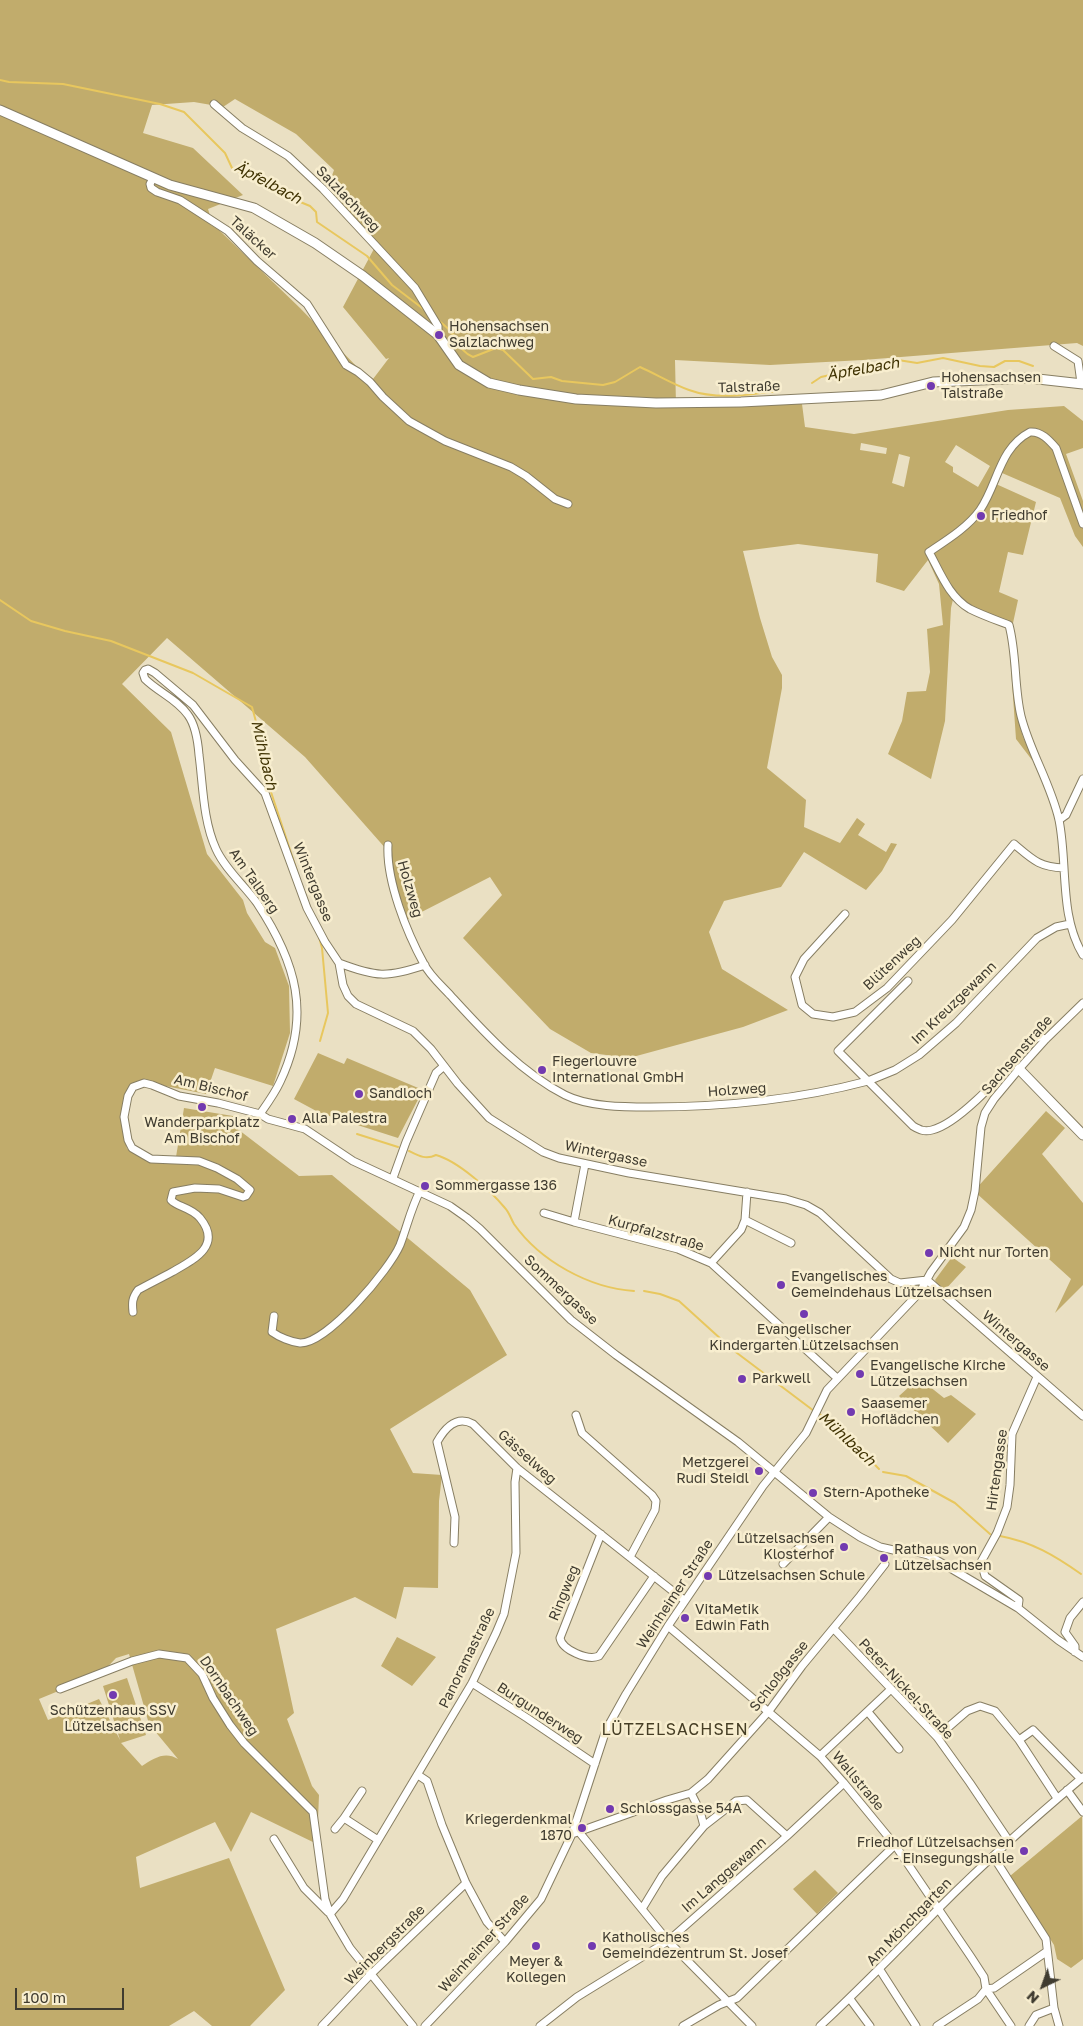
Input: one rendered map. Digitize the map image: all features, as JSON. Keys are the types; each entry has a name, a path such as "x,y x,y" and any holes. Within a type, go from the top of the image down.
{"street":[{"name":"Salzlachweg","path":"214,104 242,128 288,156 323,189 415,288 438,326 438,335"},
{"path":"0,110 153,178"},
{"name":"Taläcker","path":"438,335 363,276 315,243 254,208 170,186 153,178 150,184 151,188 180,200 228,231 257,261 307,304 346,365 370,382 409,421 445,441 511,467 555,498 568,504"},
{"name":"Talstraße","path":"438,335 459,365 489,383 576,399 656,403 741,402 881,395 933,382 1029,378 1082,384 1078,361 1054,346"},
{"path":"1083,524 1056,448 1041,435 1030,432 1017,440 1008,452 999,467 988,496 976,515 930,552 950,590 957,599 970,609 1009,625 1014,651 1020,714 1026,735 1050,788 1059,820 1070,924 1083,955"},
{"name":"Wintergasse","path":"143,673 148,669 155,673 193,705 235,760 265,793 307,908 325,942 339,963 343,985 348,996 356,1004 413,1031 493,1121 543,1152 559,1158 786,1198 806,1205 820,1213 891,1279 900,1283 927,1280 1083,1416"},
{"name":"Am Talberg","path":"143,673 145,679 151,685 179,704 189,716 197,742 208,824 216,848 257,903 285,951 296,984 298,1023 295,1039 280,1082 260,1114"},
{"path":"1059,820 1066,815 1083,779"},
{"name":"Blütenweg","path":"845,914 804,959 795,976 802,1005 813,1014 833,1017 855,1012 887,988 952,920 1014,844 1040,864 1048,867 1064,868"},
{"name":"Holzweg","path":"388,845 387,854 393,885 403,917 424,965 466,1012 513,1059 565,1095 582,1101 628,1107 685,1107 771,1100 829,1091 868,1081"},
{"name":"Im Kreuzgewann","path":"868,1081 895,1070 920,1055 956,1023 1037,938 1056,927 1070,924"},
{"path":"339,963 362,972 388,975 424,965"},
{"path":"908,981 838,1051 914,1126 922,1131 933,1130 963,1112 994,1083 1035,1039 1039,1037 1046,1039"},
{"name":"Sachsenstraße","path":"975,1191 981,1127 985,1113 1019,1069 1046,1039 1083,1003"},
{"path":"393,1178 406,1142 436,1074 444,1066"},
{"path":"1019,1069 1083,1135"},
{"name":"Am Bischof","path":"133,1312 133,1296 138,1290 194,1260 206,1246 208,1239 201,1219 185,1207 173,1203 171,1200 173,1192 195,1188 218,1189 243,1197 250,1190 237,1179 199,1161 151,1159 132,1148 128,1140 124,1118 128,1096 133,1088 144,1083 180,1096 218,1102 260,1114"},
{"name":"Sommergasse","path":"260,1114 268,1119 305,1129 353,1161 420,1191 467,1218 571,1320 616,1355 702,1415 829,1517 860,1538 880,1547 928,1554 1018,1608 1083,1657"},
{"path":"574,1222 585,1164"},
{"path":"274,1316 272,1332 301,1343 313,1340 330,1328 362,1298 399,1247 413,1205 420,1191"},
{"name":"Weinheimer Straße","path":"425,2026 505,1942 541,1898 576,1833 606,1730 668,1626 773,1472 806,1433 827,1390 920,1292 964,1227 975,1191"},
{"path":"711,1263 738,1233 745,1220 747,1192"},
{"name":"Kurpfalzstraße","path":"544,1213 699,1256 711,1263 837,1378"},
{"path":"745,1220 791,1243"},
{"name":"Hirtengasse","path":"1018,1608 1019,1600 990,1582 981,1567 983,1557 996,1535 1007,1507 1012,1434 1037,1377"},
{"path":"576,1415 582,1433 652,1495 656,1501 654,1510 630,1557"},
{"name":"Gässelweg","path":"454,1543 455,1517 437,1442 444,1429 458,1420 467,1421 472,1424 517,1468 684,1600"},
{"name":"Panoramastraße","path":"330,1914 343,1899 472,1683 504,1614 516,1553 515,1482 517,1468"},
{"path":"783,1564 829,1517"},
{"name":"Ringweg","path":"601,1534 560,1638 560,1642 566,1648 592,1658 599,1656 654,1576"},
{"name":"Schloßgasse","path":"576,1833 666,1800 691,1793 708,1779 769,1711 802,1666 834,1629 895,1550"},
{"path":"1075,1652 1075,1646 1065,1632 1070,1618 1083,1602"},
{"name":"Wallstraße","path":"668,1626 820,1756 844,1783 896,1845 984,1976 986,1989 1011,2026"},
{"name":"Peter-Nickel-Straße","path":"834,1629 890,1690 937,1737 1009,1841"},
{"name":"Dornbachweg","path":"60,1689 132,1661 159,1654 187,1658 202,1674 213,1698 240,1738 313,1812 324,1892 330,1914"},
{"name":"Burgunderweg","path":"472,1683 528,1718 595,1764"},
{"path":"820,1756 890,1690"},
{"path":"937,1737 967,1711 980,1706 995,1711 1018,1740 1057,1798"},
{"path":"868,1712 899,1749"},
{"path":"1018,1740 1033,1730 1082,1778"},
{"path":"418,1775 427,1781 442,1825 466,1883 487,1922 505,1942"},
{"name":"Am Mönchgarten","path":"820,2026 880,1970 939,1908 993,1856 1082,1778"},
{"name":"Im Langgewann","path":"540,2026 577,1997 621,1972 668,1941 844,1783"},
{"path":"1067,1790 1083,1812"},
{"path":"336,1829 362,1792"},
{"path":"691,1793 704,1826"},
{"path":"642,1909 662,1876 704,1826 736,1801 747,1800 787,1836"},
{"path":"344,1818 378,1840"},
{"path":"576,1833 668,1941 752,2026"},
{"name":"Dornbachweg","path":"274,1839 304,1888 330,1914 350,1948 370,1975 413,2026"},
{"path":"683,2026 719,2005 737,1998 896,1845"},
{"path":"993,1856 1046,1939 1054,2008 1059,2026"},
{"name":"Weinbergstraße","path":"322,2026 370,1975 466,1883"},
{"path":"937,2026 946,2023 978,1999 986,1989 994,1988 1046,1952"},
{"path":"880,1970 916,2026"},
{"path":"850,1999 870,2026"},
{"path":"1029,2026 1036,2015 1054,2008"}],"shaded area":[{"path":"0,0 1083,0 1083,346 1077,343 863,360 770,365 675,360 676,405 802,404 805,427 854,434 1008,410 1064,406 1083,421 1083,448 1066,454 1083,501 1083,547 1075,536 1060,498 1002,473 996,484 1036,502 1023,555 1008,552 999,592 1018,600 1013,623 972,608 955,591 951,608 945,721 931,779 888,754 902,721 907,692 926,691 930,672 927,629 943,625 939,584 928,560 904,591 876,582 878,554 798,544 743,551 772,657 782,675 782,688 767,768 806,800 804,827 840,843 857,818 865,824 858,835 886,852 891,843 897,844 882,871 866,890 804,852 781,887 724,901 709,932 722,969 788,1010 743,1027 629,1058 591,1053 550,1029 463,938 502,895 490,877 406,920 387,850 305,757 167,638 122,684 171,732 207,854 243,900 247,913 265,942 275,948 289,986 290,1033 273,1086 215,1068 206,1094 145,1082 132,1092 123,1125 127,1149 156,1157 176,1157 184,1108 233,1116 235,1127 299,1176 332,1175 470,1290 507,1355 390,1429 413,1473 442,1475 439,1501 438,1588 404,1587 396,1619 355,1597 276,1629 294,1713 287,1719 312,1786 319,1795 317,1844 251,1812 231,1852 215,1822 136,1857 140,1888 229,1858 285,1990 250,2026 212,2026 194,2011 169,2026 0,2026","holes":["235,99 296,134 334,170 328,187 376,245 343,307 386,359 389,358 373,379 358,368 300,308 219,230 211,225 213,225 208,209 243,195 193,148 143,133 152,105 194,102 223,107","861,443 887,448 886,454 860,450","956,445 990,466 978,487 953,472 953,467 945,462","899,454 910,457 904,487 892,483","129,1654 149,1724 178,1759 164,1756 155,1758 142,1766 121,1743 146,1735 127,1678 103,1686 120,1740 99,1699 48,1720 39,1699 90,1678 98,1677 116,1658"]},
{"path":"1012,653 1017,715 1023,737 1033,758 1032,760 1016,739 1010,654"},
{"name":"Sandloch","path":"318,1053 344,1064 347,1058 423,1090 398,1138 320,1113 294,1099"},
{"path":"1046,1111 1065,1128 1042,1154 1083,1203 1083,1285 1055,1313 1071,1279 974,1191"},
{"path":"952,1257 966,1267 944,1291 935,1280"},
{"path":"919,1378 944,1398 951,1395 976,1414 948,1443 899,1396"},
{"path":"397,1637 436,1657 412,1686 381,1666"},
{"path":"1082,1816 1083,1959 1071,1968 1057,1959 1054,1945 1010,1876"},
{"path":"815,1870 838,1893 817,1914 793,1889"}],"waterway":[{"name":"Äpfelbach","path":"0,80 63,84 160,104 184,112 225,153 232,168 288,197 310,206 316,212 317,222 367,256 392,285 426,311"},
{"name":"Äpfelbach","path":"438,320 450,330 462,349 469,355 473,357 496,348 503,350 533,379 551,377 562,381 603,385 615,382 640,367 676,385 710,395 733,396 778,391"},
{"name":"Äpfelbach","path":"812,383 821,377 898,360 917,363 943,358 994,367 1005,361 1019,361 1033,366"},
{"name":"Mühlbach","path":"0,600 31,621 111,641 193,673 252,707 270,773 269,786 297,871"},
{"name":"Mühlbach","path":"319,937 322,948 328,1013 320,1041"},
{"name":"Mühlbach","path":"357,1134 398,1147"},
{"name":"Mühlbach","path":"409,1151 419,1156 436,1155 445,1158 464,1170 499,1201 525,1237 537,1250 552,1261 583,1278 617,1289 634,1291"},
{"name":"Mühlbach","path":"644,1291 660,1294 679,1301 733,1350 814,1411"},
{"name":"Mühlbach","path":"818,1413 834,1423 879,1469"},
{"name":"Mühlbach","path":"883,1472 906,1476 955,1503 990,1534"},
{"name":"Mühlbach","path":"1000,1536 1042,1550 1081,1574"}],"place":[{"name":"Hohensachsen Salzlachweg","path":"439,335"},
{"name":"Hohensachsen Talstraße","path":"931,386"},
{"name":"Friedhof","path":"981,516"},
{"name":"Fiegerlouvre International GmbH","path":"542,1070"},
{"name":"Sandloch","path":"359,1094"},
{"name":"Wanderparkplatz Am Bischof","path":"202,1107"},
{"name":"Alla Palestra","path":"292,1119"},
{"name":"Sommergasse 136","path":"425,1186"},
{"name":"Nicht nur Torten","path":"929,1253"},
{"name":"Evangelisches Gemeindehaus Lützelsachsen","path":"781,1285"},
{"name":"Evangelischer Kindergarten Lützelsachsen","path":"804,1314"},
{"name":"Evangelische Kirche Lützelsachsen","path":"860,1374"},
{"name":"Parkwell","path":"742,1379"},
{"name":"Saasemer Hoflädchen","path":"851,1412"},
{"name":"Metzgerei Rudi Steidl","path":"759,1471"},
{"name":"Stern-Apotheke","path":"813,1493"},
{"name":"Lützelsachsen Klosterhof","path":"844,1547"},
{"name":"Rathaus von Lützelsachsen","path":"884,1558"},
{"name":"Lützelsachsen Schule","path":"708,1576"},
{"name":"VitaMetik Edwin Fath","path":"685,1618"},
{"name":"Schützenhaus SSV Lützelsachsen","path":"113,1695"},
{"name":"Schlossgasse 54A","path":"610,1809"},
{"name":"Kriegerdenkmal 1870","path":"582,1828"},
{"name":"Friedhof Lützelsachsen - Einsegungshalle","path":"1024,1851"},
{"name":"Meyer & Kollegen","path":"536,1946"},
{"name":"Katholisches Gemeindezentrum St. Josef","path":"592,1946"}],"district":[{"name":"LÜTZELSACHSEN","path":"675,1730"}]}
